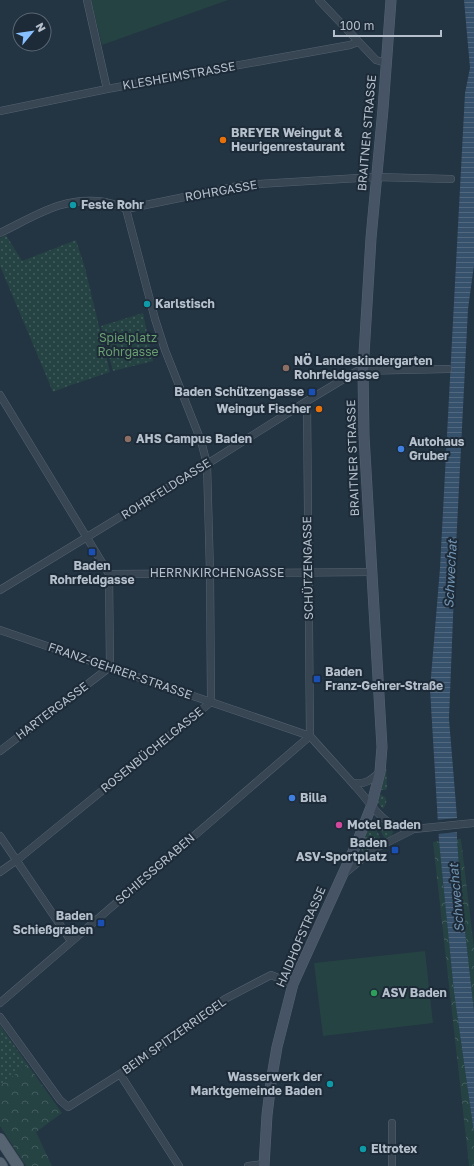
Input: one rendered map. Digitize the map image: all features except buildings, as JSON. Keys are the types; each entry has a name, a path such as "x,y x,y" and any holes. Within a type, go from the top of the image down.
{"main road":[{"name":"BRAITNER STRASSE","path":"342,876 371,807 380,772 382,747 364,436 363,371 371,238 391,0"},
{"name":"HAIDHOFSTRASSE","path":"264,1165 266,1115 270,1082 293,984 342,876"},
{"path":"0,1139 18,1166"}],"street":[{"path":"87,0 107,89"},
{"path":"319,0 376,60 386,63"},
{"name":"KLESHEIMSTRASSE","path":"0,111 107,89 343,47 358,42"},
{"name":"ROHRGASSE","path":"126,209 242,184 376,178 450,179"},
{"path":"0,233 56,206 72,201 93,200 120,205 126,209"},
{"name":"ROSENBÜCHELGASSE","path":"0,872 17,860 210,702 210,572 207,464 201,441 165,350 126,209"},
{"name":"ROHRFELDGASSE","path":"0,590 357,371 448,369"},
{"path":"0,395 88,537 109,574 110,667"},
{"name":"SCHÜTZENGASSE","path":"307,401 310,736"},
{"name":"HERRNKIRCHENGASSE","path":"109,574 210,572 372,572"},
{"name":"FRANZ-GEHRER-STRASSE","path":"0,630 310,736"},
{"name":"HARTERGASSE","path":"0,751 110,667"},
{"path":"310,736 362,793 371,807 380,816 396,826 405,829 414,829 474,823"},
{"name":"SCHIESSGRABEN","path":"0,1003 310,736"},
{"path":"353,784 365,783 380,772"},
{"name":"HAIDHOFSTRASSE","path":"342,876 374,848 414,829"},
{"path":"0,836 71,941"},
{"name":"BEIM SPITZERRIEGEL","path":"0,1017 60,1100 68,1108 120,1074 225,999 271,975 293,984"},
{"path":"120,1074 179,1166"},
{"path":"392,1123 392,1166"},
{"path":"248,1166 264,1165"}],"green space":[{"path":"91,0 228,0 102,45"},
{"path":"6,235 22,261 76,240 85,268 110,372 53,392 0,266 0,238"},
{"name":"Spielplatz Rohrgasse","path":"143,313 153,361 113,371 101,326"},
{"path":"386,761 387,788 386,790 380,790"},
{"path":"379,794 386,798 386,804 383,809 378,803"},
{"path":"379,822 392,829 393,833 391,836 385,839 377,825"},
{"path":"370,824 374,825 382,841 363,852 361,849"},
{"path":"457,839 461,839 474,948 474,1012 461,895"},
{"path":"439,841 454,992 474,1133 474,1166 469,1166 433,842"},
{"name":"ASV Baden","path":"425,951 433,1023 323,1036 314,963"},
{"path":"0,1025 28,1065 0,1085"},
{"path":"28,1065 62,1113 36,1132 52,1166 26,1166 0,1126 0,1085"}],"water":[{"name":"Schwechat","path":"464,0 474,0 474,265 468,309 449,719 457,817 461,895 474,1012 474,1133 454,992 439,841 430,689 440,568 465,93 470,68"}],"pier":[{"path":"459,818 459,832 436,834 435,820"}],"place":[{"name":"BREYER Weingut & Heurigenrestaurant","path":"223,140"},
{"name":"Feste Rohr","path":"73,205"},
{"name":"Karlstisch","path":"147,304"},
{"name":"NÖ Landeskindergarten Rohrfeldgasse","path":"286,368"},
{"name":"Baden Schützengasse","path":"312,392"},
{"name":"Weingut Fischer","path":"319,409"},
{"name":"AHS Campus Baden","path":"128,439"},
{"name":"Autohaus Gruber","path":"401,449"},
{"name":"Baden Rohrfeldgasse","path":"92,552"},
{"name":"Baden Franz-Gehrer-Straße","path":"317,679"},
{"name":"Billa","path":"292,798"},
{"name":"Motel Baden","path":"339,825"},
{"name":"Baden ASV-Sportplatz","path":"395,850"},
{"name":"Baden Schießgraben","path":"101,923"},
{"name":"ASV Baden","path":"374,993"},
{"name":"Wasserwerk der Marktgemeinde Baden","path":"330,1084"},
{"name":"Eltrotex","path":"363,1149"}]}
